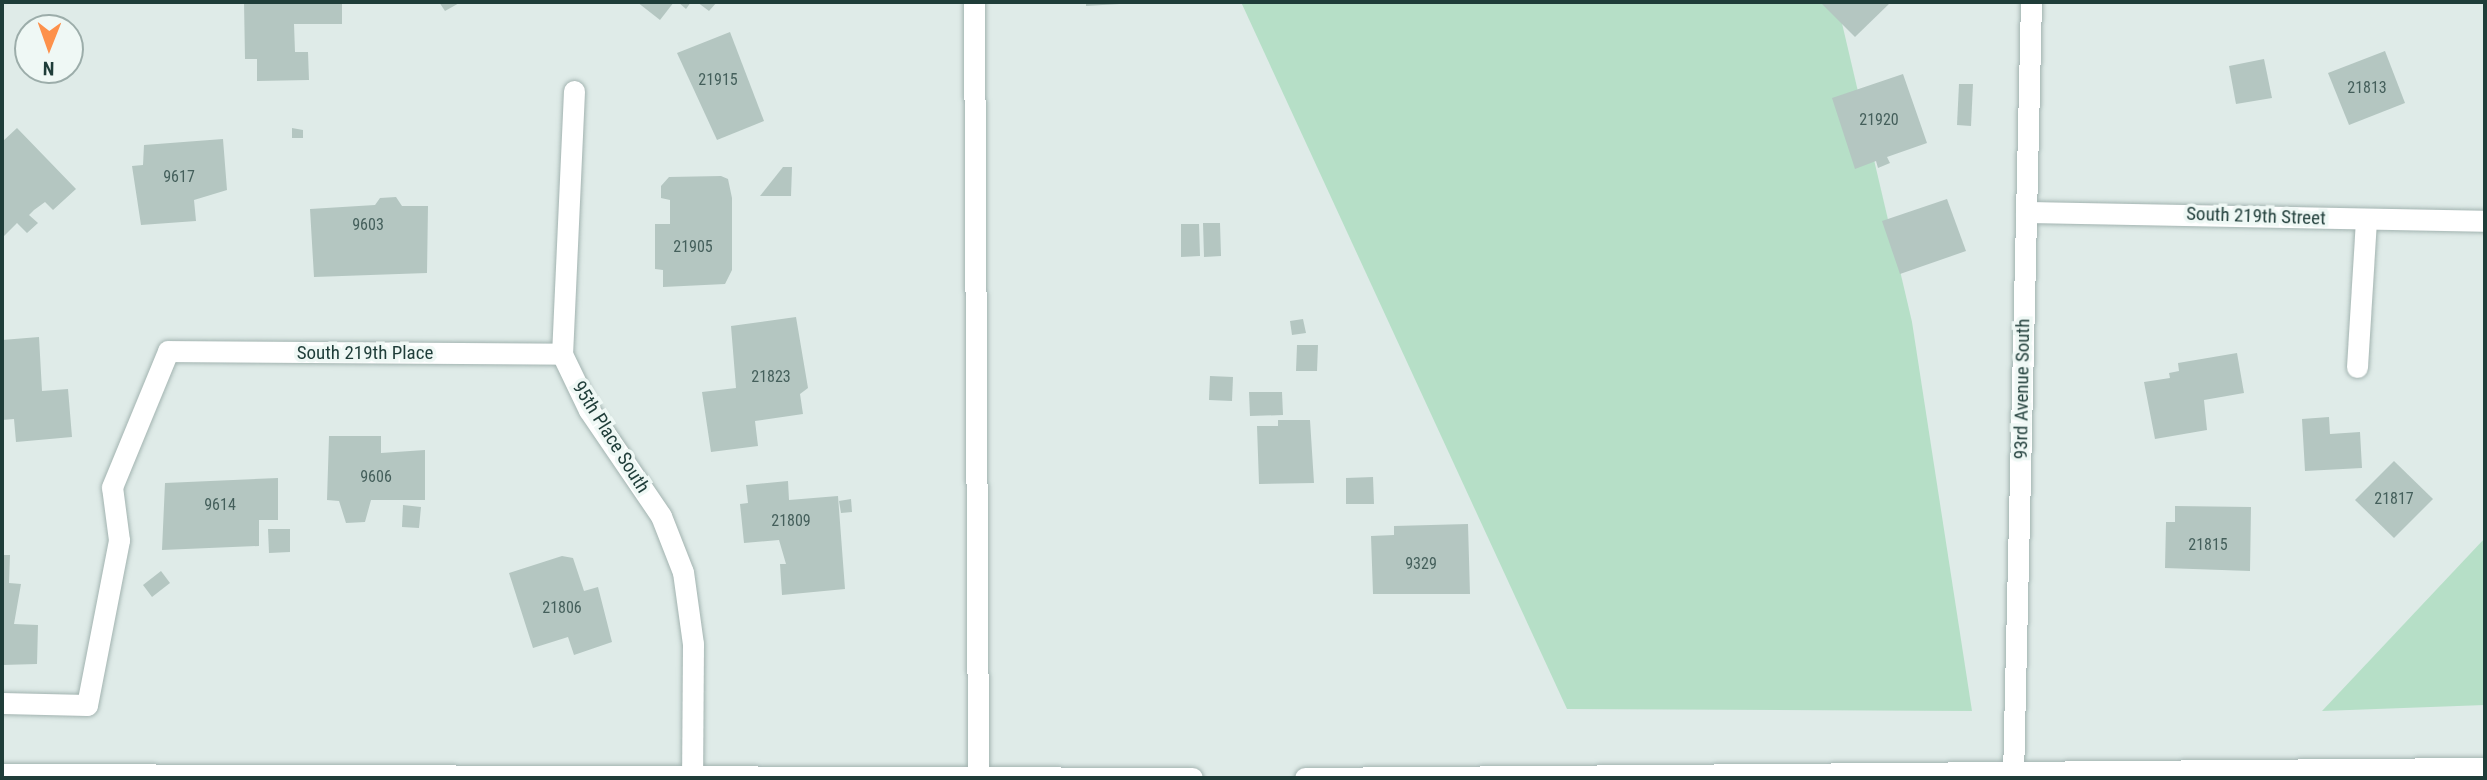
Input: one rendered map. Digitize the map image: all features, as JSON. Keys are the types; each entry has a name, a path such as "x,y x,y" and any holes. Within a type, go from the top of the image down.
{"street":[{"path":"974,2 978,775"},
{"name":"93rd Avenue South","path":"2013,776 2031,2"},
{"name":"95th Place South","path":"574,91 562,354 589,410 661,516 683,572 693,644 692,775"},
{"name":"South 219th Street","path":"2026,212 2485,221"},
{"path":"2357,367 2366,219"},
{"name":"South 219th Place","path":"2,703 87,705 119,540 112,487 168,351 562,354"},
{"path":"1305,778 2013,776 2485,768"},
{"path":"2,774 978,775 1192,778"}],"green space":[{"path":"1241,2 1837,2 1912,322 1972,711 1567,709"},
{"path":"2485,538 2485,705 2322,711"}],"building":[{"path":"244,2 342,2 342,24 294,24 295,52 308,52 309,80 257,81 257,59 245,59"},
{"path":"439,2 461,2 445,11"},
{"path":"637,2 674,2 660,20"},
{"path":"678,2 691,2 686,9"},
{"path":"697,2 717,2 709,11"},
{"path":"1086,2 1153,2 1086,6"},
{"path":"1820,2 1891,2 1855,37"},
{"path":"730,32 764,121 717,140 677,53"},
{"path":"2385,51 2405,103 2349,125 2328,73"},
{"path":"2264,59 2272,98 2236,104 2229,66"},
{"path":"1903,74 1927,143 1887,157 1890,163 1878,168 1876,161 1855,169 1832,98"},
{"path":"1959,84 1973,84 1971,126 1957,125"},
{"path":"17,128 76,189 53,210 45,202 34,210 29,215 38,223 27,233 17,223 2,238 2,142"},
{"path":"292,128 303,130 303,138 292,138"},
{"path":"223,139 227,190 194,200 196,221 141,225 132,166 143,165 144,145"},
{"path":"783,167 792,167 791,196 760,196"},
{"path":"721,176 728,179 732,198 732,270 725,284 663,287 663,270 655,269 655,224 670,224 670,200 661,198 661,186 669,177"},
{"path":"396,197 402,206 428,206 427,273 314,277 310,209 375,205 380,198"},
{"path":"1947,199 1966,251 1900,274 1882,221"},
{"path":"1203,223 1220,223 1221,256 1204,257"},
{"path":"1181,224 1199,224 1200,256 1181,257"},
{"path":"796,317 808,388 800,394 803,414 755,421 758,446 711,452 702,392 736,388 731,326"},
{"path":"1303,319 1306,333 1292,335 1290,321"},
{"path":"39,337 42,391 68,389 72,437 16,442 14,419 2,420 2,340"},
{"path":"1297,345 1318,345 1317,371 1296,371"},
{"path":"2237,353 2244,393 2204,400 2207,430 2155,439 2144,382 2170,378 2169,373 2179,371 2178,363"},
{"path":"1210,376 1233,377 1232,401 1209,400"},
{"path":"1249,392 1282,392 1283,415 1250,416"},
{"path":"2329,417 2330,434 2360,432 2362,468 2305,471 2302,419"},
{"path":"1278,420 1310,420 1314,483 1259,484 1257,426 1278,426"},
{"path":"329,436 381,436 381,453 425,450 425,500 371,500 365,522 346,523 339,501 327,500"},
{"path":"2394,461 2433,499 2394,538 2355,500"},
{"path":"1373,477 1374,504 1346,504 1346,478"},
{"path":"278,478 278,520 259,520 259,546 162,550 165,483"},
{"path":"788,481 789,500 838,496 845,589 782,595 780,564 786,564 779,540 744,543 740,504 748,503 746,485"},
{"path":"851,499 852,512 841,513 839,501"},
{"path":"403,505 421,507 419,528 402,527"},
{"path":"2175,506 2251,507 2250,571 2165,568 2166,522 2175,522"},
{"path":"1468,524 1470,594 1373,594 1371,536 1394,535 1394,526"},
{"path":"268,529 290,529 290,552 269,553"},
{"path":"2,555 10,555 9,583 21,584 14,624 38,625 37,664 2,665"},
{"path":"562,556 573,558 584,591 598,587 612,642 574,655 568,637 533,648 509,573"},
{"path":"161,571 170,583 152,597 143,585"}]}
